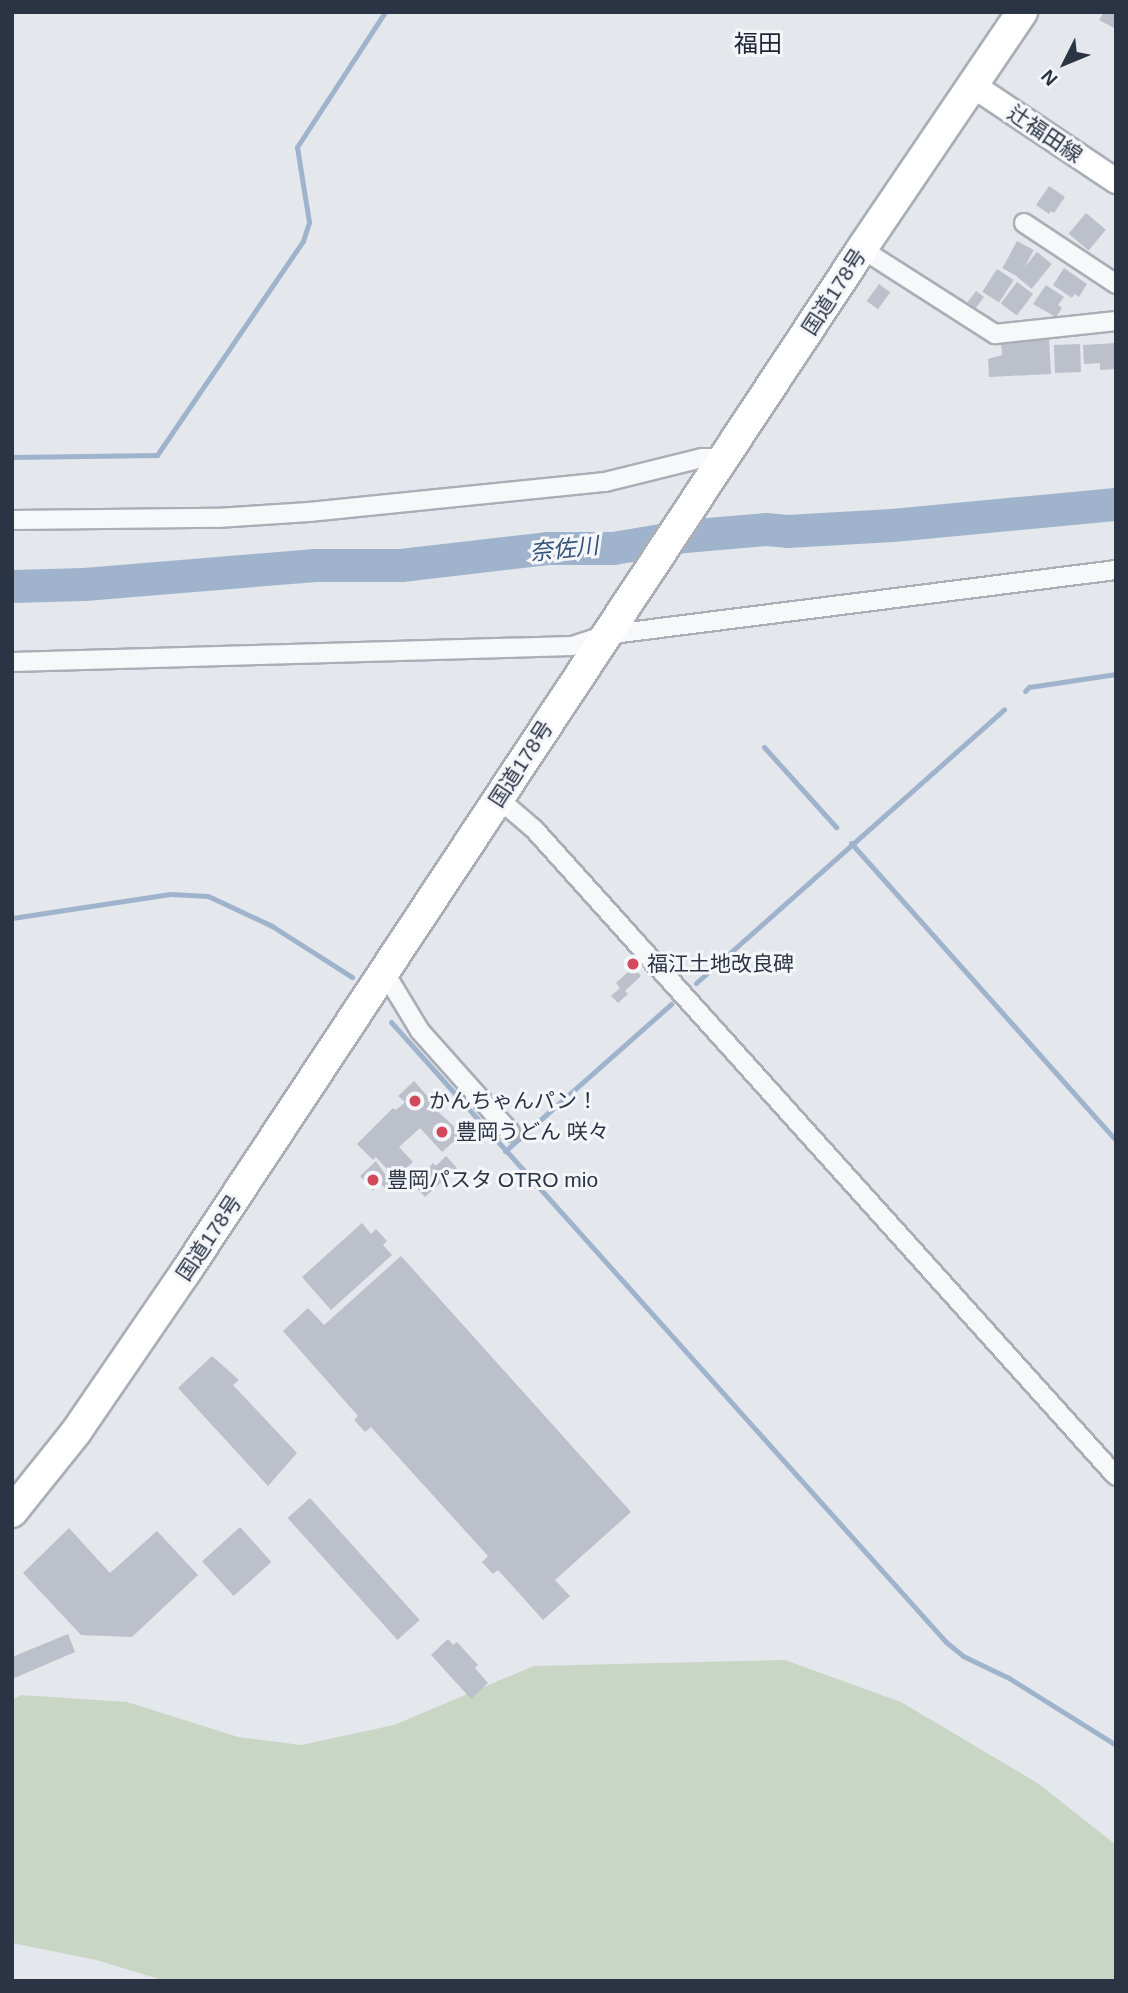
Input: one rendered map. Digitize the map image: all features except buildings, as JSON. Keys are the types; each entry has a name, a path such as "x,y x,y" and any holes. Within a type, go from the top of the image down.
{"highway":[{"name":"国道178号","path":"12,1512 107,1387 385,973 610,627 1022,12"}],"main road":[{"name":"辻福田線","path":"974,86 1116,181"}],"street":[{"path":"1024,223 1116,284"},
{"path":"862,249 995,334 1116,321"},
{"path":"12,520 216,517 309,512 605,482 702,458 719,465"},
{"path":"12,662 572,646 610,627 1116,570"},
{"path":"499,799 534,830 1116,1476"},
{"path":"385,973 420,1031 510,1132"}],"green space":[{"path":"785,1660 901,1702 1039,1784 1116,1845 1116,1981 166,1981 96,1960 12,1943 12,1700 21,1695 127,1702 238,1737 301,1745 394,1725 534,1666"}],"waterway":[{"path":"12,457 157,455 303,241 309,222 297,147 385,12"},
{"name":"奈佐川","path":"12,586 84,584 315,565 401,565 547,548 613,548 684,536 765,529 787,531 892,525 1116,504"},
{"path":"1025,691 1029,687 1116,674"},
{"path":"696,983 1004,710"},
{"path":"764,747 836,827"},
{"path":"851,843 1116,1140"},
{"path":"12,918 170,894 208,896 272,926 352,977"},
{"path":"505,1151 671,1004"},
{"path":"391,1022 946,1642 963,1656 1009,1678 1116,1745"}],"place":[{"name":"福江土地改良碑","path":"633,964"},
{"name":"かんちゃんパン！","path":"415,1101"},
{"name":"豊岡うどん 咲々","path":"442,1132"},
{"name":"豊岡パスタ OTRO mio","path":"373,1180"}],"district":[{"name":"福田","path":"758,44"}]}
